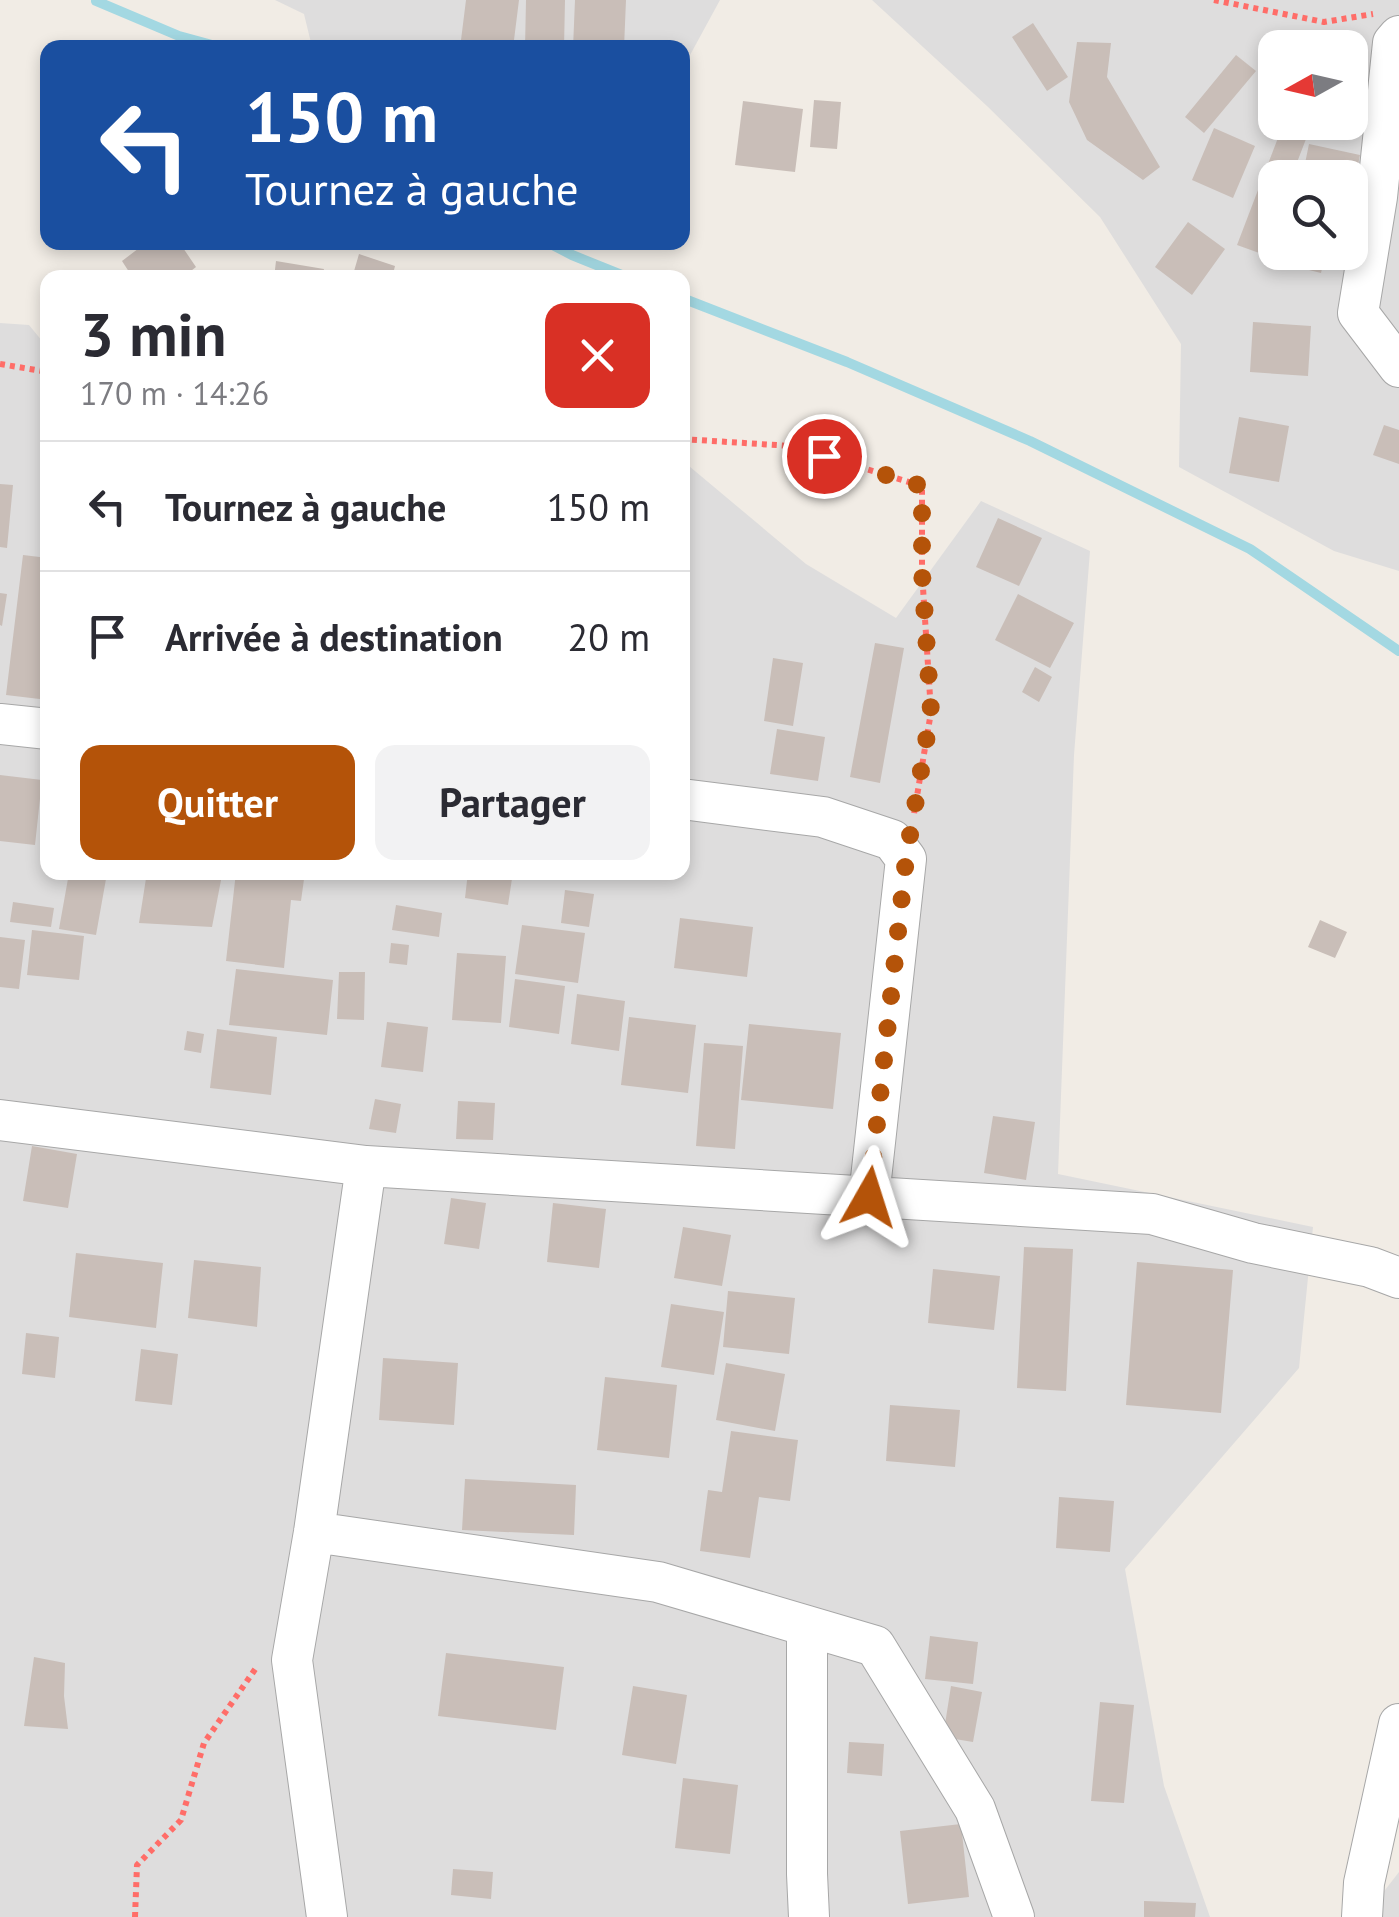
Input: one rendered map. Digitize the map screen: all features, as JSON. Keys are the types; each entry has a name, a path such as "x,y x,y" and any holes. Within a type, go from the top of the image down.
{"street":[{"path":"1390,24 1394,44 1377,198 1358,313 1399,367"},
{"path":"0,724 40,728"},
{"path":"690,800 823,817 892,840 906,859 869,1197"},
{"path":"0,1120 366,1166 1152,1214 1253,1242 1370,1267 1399,1278"},
{"path":"328,1917 292,1660 366,1166"},
{"path":"314,1532 658,1582 876,1646 974,1809 1014,1917"},
{"path":"807,1626 809,1917"},
{"path":"1375,1895 1399,1724"}],"path":[{"path":"1214,0 1324,22 1390,24"},
{"path":"0,364 40,371"},
{"path":"690,440 791,446 922,486 922,572 931,712 906,859"},
{"path":"134,1917 136,1865 180,1820 204,1743 256,1668 292,1660"}],"shaded area":[{"path":"275,0 720,0 690,55 690,40 310,40 304,14"},
{"path":"872,0 1399,0 1399,571 1334,551 1179,467 1181,344 1100,217"},
{"path":"0,323 29,325 40,338 40,880 690,880 690,467 806,564 896,618 981,501 1090,551 1074,755 1058,1174 1313,1227 1299,1368 1125,1569 1164,1786 1210,1917 0,1917"},
{"path":"1399,1872 1399,1917 1364,1917"}],"building":[{"path":"466,0 519,0 514,40 461,40"},
{"path":"526,0 565,0 564,40 525,40"},
{"path":"575,0 626,0 624,40 573,40"},
{"path":"1033,23 1068,77 1047,91 1012,37"},
{"path":"1077,42 1111,43 1107,77 1160,167 1143,180 1087,140 1069,102"},
{"path":"1236,55 1256,71 1204,133 1185,117"},
{"path":"814,100 841,102 837,149 810,147"},
{"path":"743,101 803,109 795,172 735,165"},
{"path":"1214,128 1255,146 1233,198 1192,180"},
{"path":"1277,140 1306,140 1298,160 1270,160"},
{"path":"1309,144 1360,155 1359,160 1306,160"},
{"path":"1258,190 1258,253 1237,245"},
{"path":"1188,222 1225,249 1192,295 1155,267"},
{"path":"136,250 184,250 196,267 128,270 122,261"},
{"path":"359,254 395,266 394,270 354,270"},
{"path":"276,261 324,269 324,270 275,270"},
{"path":"1253,322 1311,326 1308,376 1250,372"},
{"path":"1239,417 1289,426 1279,482 1229,473"},
{"path":"1384,425 1399,430 1399,464 1373,455"},
{"path":"0,484 13,485 7,548 0,547"},
{"path":"998,518 1042,538 1019,586 976,567"},
{"path":"23,555 40,557 40,699 6,695"},
{"path":"0,593 7,594 2,626 0,625"},
{"path":"1018,594 1074,623 1050,668 995,640"},
{"path":"875,643 904,648 880,783 850,777"},
{"path":"773,658 803,663 793,726 764,721"},
{"path":"1035,667 1052,677 1039,702 1022,692"},
{"path":"777,729 825,737 818,781 770,774"},
{"path":"0,775 40,780 35,845 0,841"},
{"path":"68,880 106,880 96,935 59,929"},
{"path":"146,880 221,880 212,927 139,923"},
{"path":"235,880 304,880 301,901 291,900 284,968 226,961"},
{"path":"467,880 512,880 508,905 465,898"},
{"path":"565,890 594,894 589,927 561,923"},
{"path":"13,902 54,908 51,927 10,922"},
{"path":"396,905 442,913 439,937 392,930"},
{"path":"680,918 753,927 747,977 674,968"},
{"path":"1320,920 1347,932 1335,958 1308,947"},
{"path":"522,925 585,933 578,983 515,974"},
{"path":"32,930 84,936 79,980 27,975"},
{"path":"0,937 25,940 19,989 0,987"},
{"path":"391,943 409,945 407,965 389,963"},
{"path":"457,953 506,956 501,1023 452,1020"},
{"path":"236,969 333,980 327,1035 229,1025"},
{"path":"339,972 365,972 364,1020 337,1019"},
{"path":"515,979 565,986 559,1034 509,1027"},
{"path":"577,994 625,1001 619,1051 571,1044"},
{"path":"629,1017 696,1025 688,1093 621,1085"},
{"path":"387,1022 428,1027 423,1072 381,1067"},
{"path":"749,1024 841,1033 833,1109 741,1100"},
{"path":"217,1029 277,1037 271,1095 210,1088"},
{"path":"187,1031 204,1034 201,1053 184,1050"},
{"path":"704,1043 743,1046 735,1149 696,1146"},
{"path":"375,1099 401,1104 396,1133 369,1129"},
{"path":"458,1101 495,1103 493,1140 456,1139"},
{"path":"993,1116 1035,1122 1026,1180 984,1173"},
{"path":"32,1146 77,1154 68,1208 23,1201"},
{"path":"451,1198 486,1203 479,1249 444,1244"},
{"path":"553,1203 606,1209 599,1268 547,1262"},
{"path":"683,1227 731,1235 722,1286 674,1278"},
{"path":"1024,1247 1073,1249 1066,1391 1017,1388"},
{"path":"76,1253 163,1263 156,1328 69,1317"},
{"path":"194,1260 261,1267 257,1327 188,1318"},
{"path":"1137,1262 1233,1270 1221,1413 1126,1405"},
{"path":"933,1269 1000,1276 994,1330 928,1323"},
{"path":"728,1291 795,1298 789,1354 723,1347"},
{"path":"671,1304 724,1312 714,1375 661,1367"},
{"path":"26,1333 59,1337 55,1378 22,1374"},
{"path":"141,1349 178,1354 172,1405 135,1401"},
{"path":"383,1358 458,1363 454,1425 379,1420"},
{"path":"726,1363 785,1374 775,1431 716,1420"},
{"path":"605,1377 677,1385 669,1458 597,1450"},
{"path":"890,1405 960,1410 955,1467 886,1461"},
{"path":"731,1431 798,1440 790,1501 759,1497 750,1558 700,1551 708,1490 722,1492"},
{"path":"465,1479 576,1485 574,1535 462,1530"},
{"path":"1059,1497 1114,1501 1110,1552 1056,1548"},
{"path":"930,1636 978,1642 973,1684 925,1679"},
{"path":"446,1653 564,1667 556,1730 438,1716"},
{"path":"34,1657 65,1663 68,1729 24,1726"},
{"path":"633,1686 687,1695 676,1764 622,1755"},
{"path":"951,1686 982,1692 973,1742 943,1737"},
{"path":"1100,1702 1134,1705 1124,1803 1091,1801"},
{"path":"849,1742 884,1744 882,1776 847,1773"},
{"path":"683,1778 738,1785 730,1854 675,1848"},
{"path":"961,1824 969,1897 908,1904 900,1831"},
{"path":"453,1869 493,1872 491,1899 451,1895"},
{"path":"1144,1901 1196,1903 1195,1917 1144,1917"}],"waterway":[{"path":"96,1 194,40"},
{"path":"562,250 609,270"},
{"path":"690,301 847,362 1030,441 1250,549 1399,651"}],"route":[{"path":"824,456 922,486 922,572 931,712 906,859 869,1197"}]}
